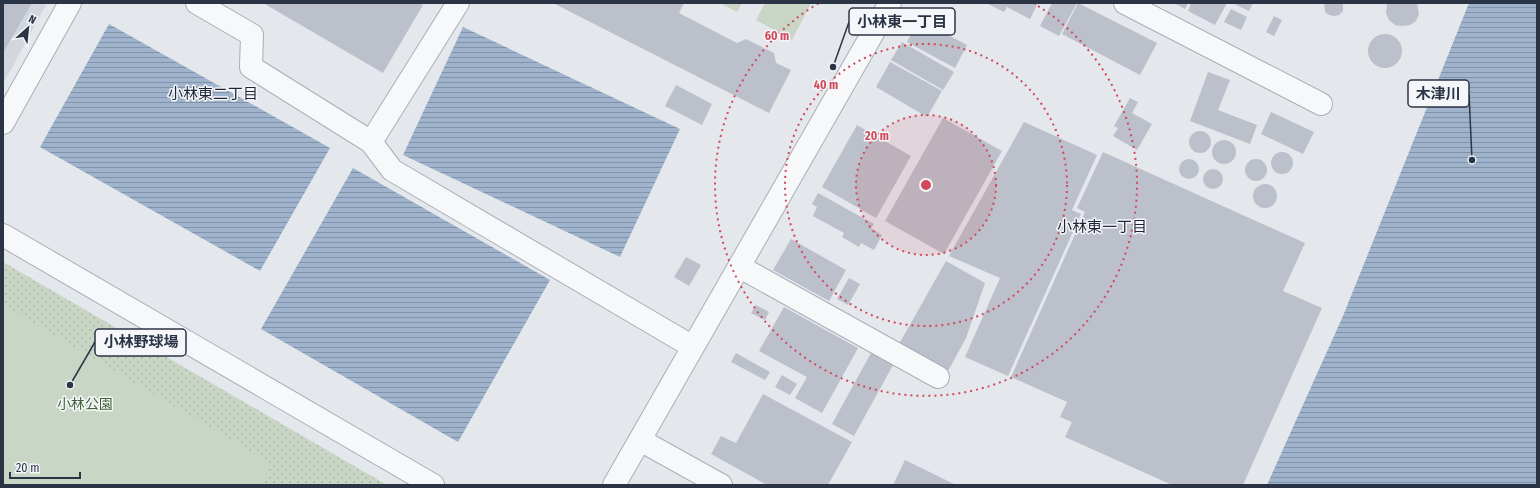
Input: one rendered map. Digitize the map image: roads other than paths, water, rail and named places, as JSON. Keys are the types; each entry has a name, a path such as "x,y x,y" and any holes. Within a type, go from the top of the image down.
{"street":[{"path":"3,123 70,3"},
{"path":"197,3 252,34 251,67 371,142 392,170 693,347"},
{"path":"371,142 458,3"},
{"path":"614,485 890,3"},
{"path":"1125,3 1320,104"},
{"path":"3,235 433,485"},
{"path":"740,267 938,377"},
{"path":"640,440 721,485"}],"water":[{"path":"1469,3 1537,3 1537,485 1267,485 1343,316"},
{"path":"109,24 330,148 260,271 40,147"},
{"path":"463,27 680,129 620,257 403,155"},
{"path":"353,168 550,280 458,442 261,329"}],"place":[{"name":"小林東一丁目","path":"833,67"},
{"name":"木津川","path":"1472,160"},
{"name":"小林野球場","path":"70,385"}],"district":[{"name":"小林東二丁目","path":"213,94"},
{"name":"小林東一丁目","path":"1102,227"}],"park label":[{"name":"小林公園","path":"85,404"}]}
